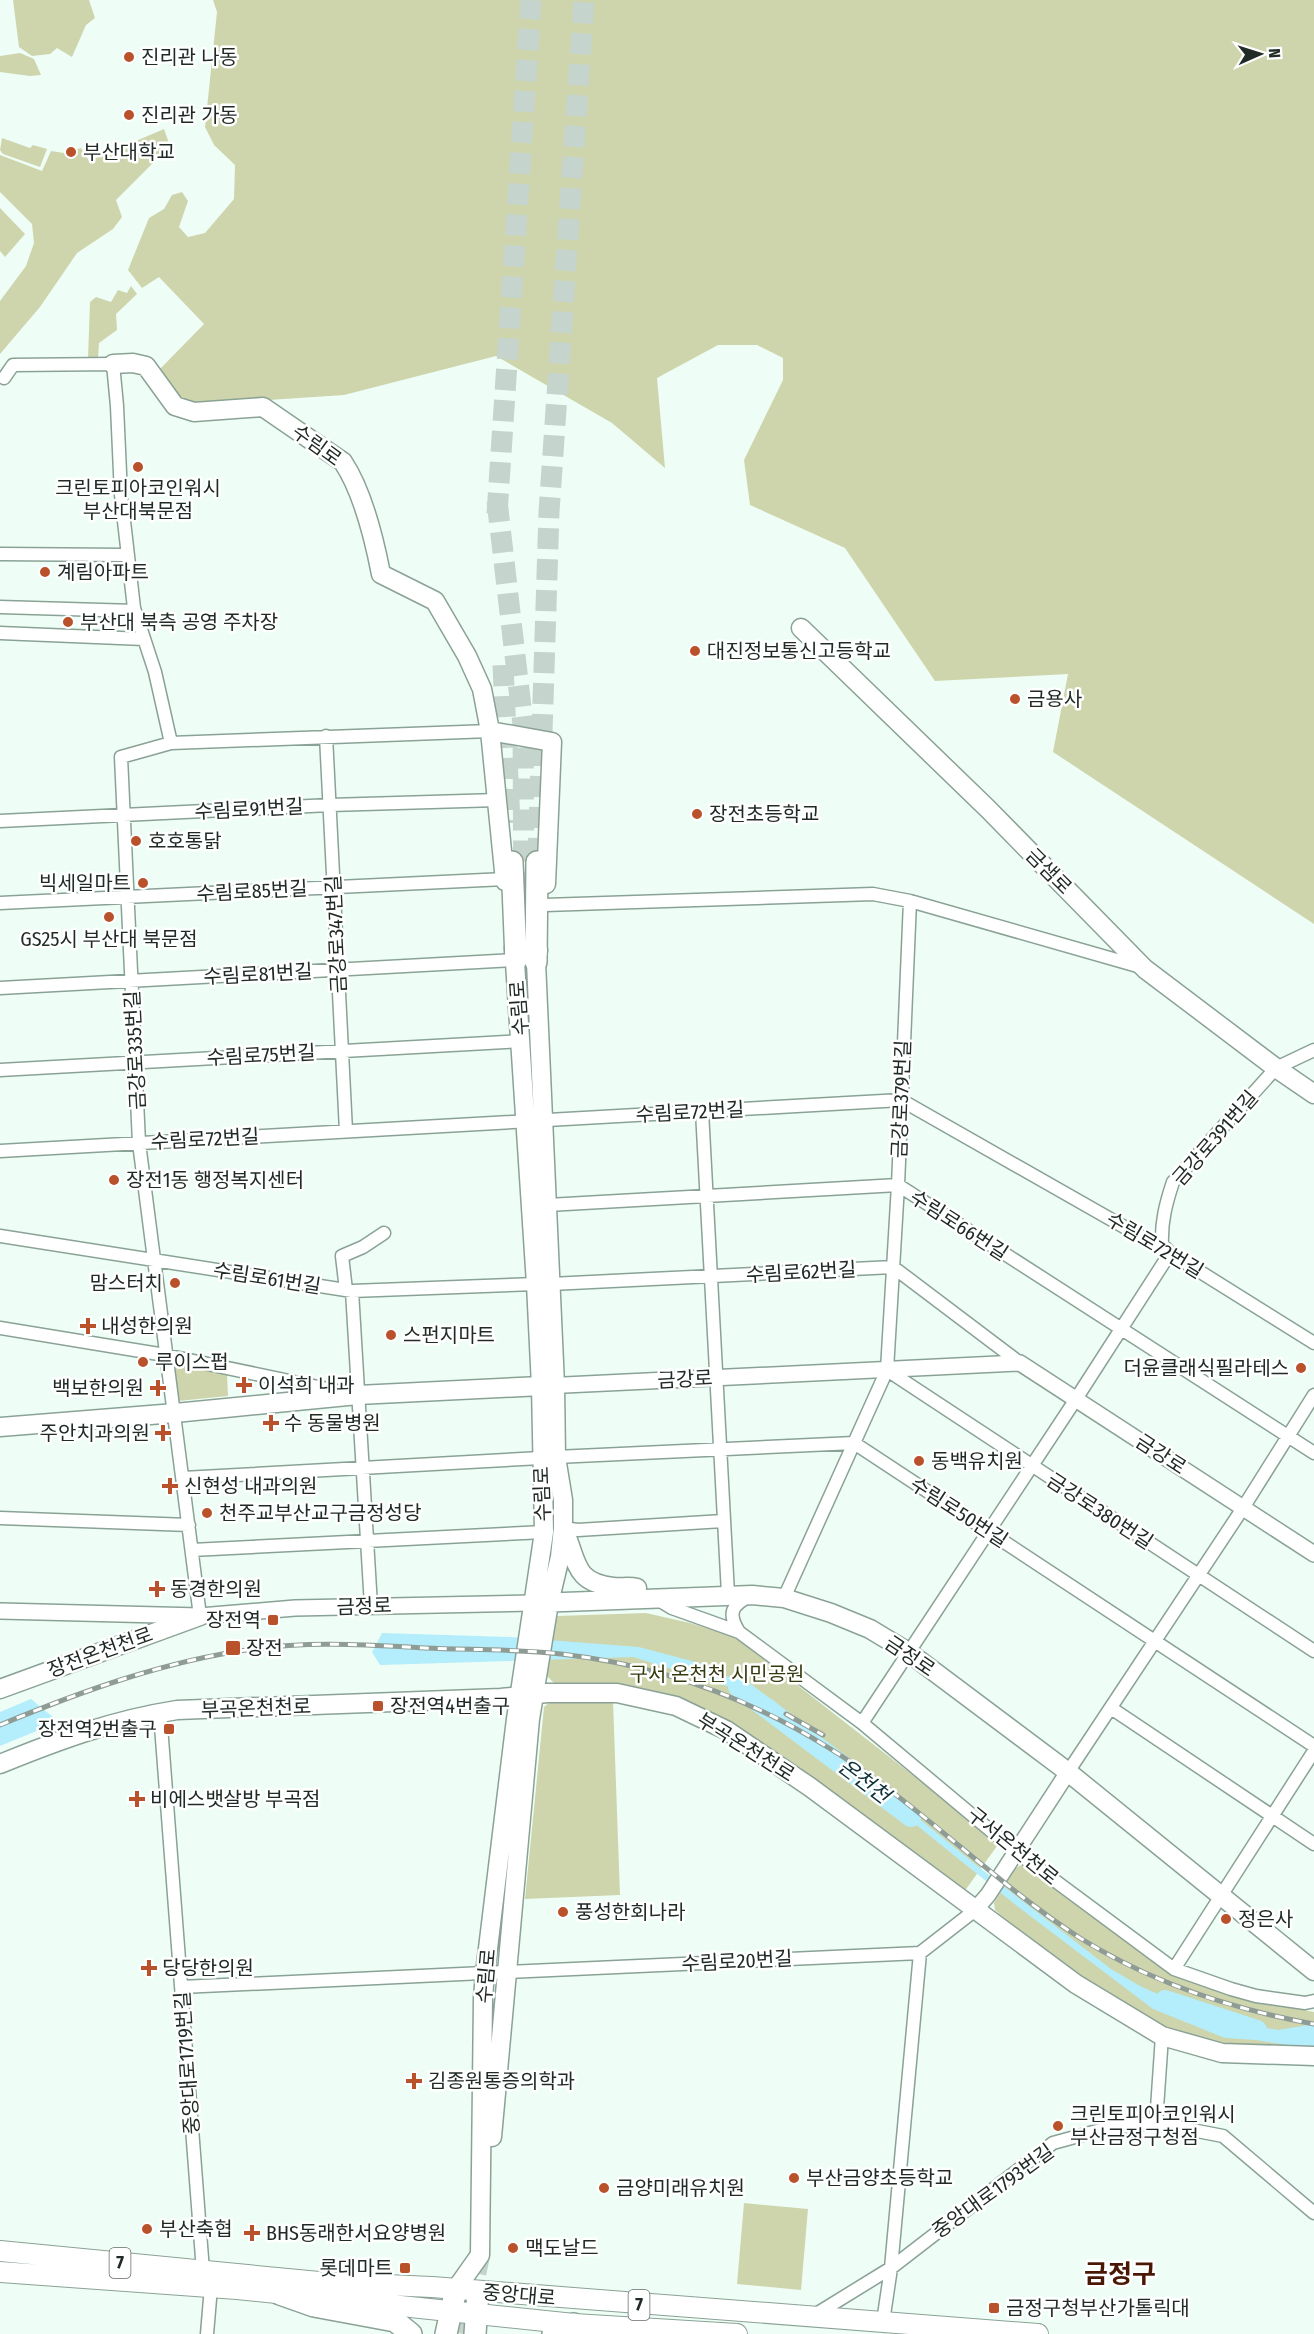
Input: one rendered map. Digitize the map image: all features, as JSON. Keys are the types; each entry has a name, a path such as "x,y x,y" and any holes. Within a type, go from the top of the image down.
{"highway":[{"path":"526,961 541,902 537,862"},
{"path":"508,871 526,961"},
{"path":"446,2334 456,2289"},
{"path":"475,2324 478,2292"},
{"path":"280,2294 314,2306 395,2321 411,2334"},
{"path":"553,2334 579,2327"}],"main road":[{"name":"수림로","path":"113,364 133,363 146,366 176,406 194,412 263,407 343,462 352,475 375,546 381,574 435,602 468,656 478,681 490,731 508,871"},
{"name":"금샘로","path":"801,628 988,809 1146,969 1276,1068 1314,1094"},
{"path":"490,731 552,742 541,902"},
{"name":"수림로","path":"526,961 522,1041 548,1204 543,1284"},
{"name":"수림로","path":"478,2292 485,1973 540,1603 538,1577 544,1532 548,1458 548,1386 526,961"},
{"name":"금강로","path":"0,1427 358,1395 548,1386"},
{"name":"수림로","path":"540,1603 560,1557 563,1528 563,1500 548,1458"},
{"path":"563,1528 581,1574 592,1582 613,1587 634,1587 654,1597"},
{"name":"금정로","path":"540,1603 728,1594 752,1595 784,1598 831,1613 870,1629 908,1652 1068,1772 1313,1972"},
{"name":"장전온천천로","path":"0,1689 200,1616"},
{"name":"수림로","path":"456,2289 480,2255 508,1972 527,1691"},
{"name":"부곡온천천로","path":"0,1764 92,1729 177,1710 527,1691 617,1693 676,1706 716,1725 810,1787 974,1911 1076,1984 1162,2036 1222,2053 1314,2056"},
{"name":"중앙대로","path":"0,2251 207,2279 280,2294 451,2310 475,2324 737,2334"},
{"name":"중앙대로","path":"0,2272 319,2282 456,2289 1038,2334"}],"street":[{"name":"수림로","path":"4,378 13,365 113,364"},
{"path":"113,364 126,555 135,611 155,672 171,743 490,731"},
{"path":"0,554 126,555"},
{"path":"0,607 135,611"},
{"path":"0,633 144,639"},
{"name":"금강로347번길","path":"326,736 346,1131"},
{"name":"금강로335번길","path":"171,743 121,757 139,1143 200,1616"},
{"name":"수림로91번길","path":"0,821 330,805 498,800"},
{"name":"수림로85번길","path":"0,903 334,886 508,871"},
{"path":"541,902 873,894 910,901 1146,969"},
{"name":"금강로379번길","path":"887,1370 898,1185 910,901"},
{"name":"수림로81번길","path":"0,988 526,961"},
{"name":"수림로75번길","path":"0,1070 522,1041"},
{"path":"1276,1068 1314,1050"},
{"name":"금강로391번길","path":"1170,1253 1162,1244 1161,1227 1173,1182 1276,1068"},
{"name":"수림로72번길","path":"0,1151 902,1100 1170,1253 1314,1343"},
{"path":"702,1111 728,1594"},
{"name":"수림로66번길","path":"548,1204 898,1185 1314,1453"},
{"path":"371,1606 358,1395 349,1291 342,1256 363,1247 384,1233"},
{"name":"수림로61번길","path":"0,1236 349,1291 543,1284"},
{"path":"862,1723 1032,1467 1170,1253"},
{"path":"893,1267 1020,1363"},
{"name":"수림로62번길","path":"543,1284 893,1267"},
{"path":"0,1328 165,1355 358,1395"},
{"name":"금강로","path":"548,1386 1020,1363 1314,1554"},
{"path":"784,1598 887,1370"},
{"name":"금강로380번길","path":"887,1370 1314,1651"},
{"path":"883,2322 891,2268 920,1953 974,1911 988,1895 1243,1508 1314,1395"},
{"path":"183,1478 854,1443"},
{"name":"수림로50번길","path":"854,1443 1314,1746"},
{"path":"0,1518 189,1525"},
{"name":"수림로","path":"563,1528 578,1530 723,1521"},
{"path":"192,1550 544,1532"},
{"path":"739,1632 733,1622 732,1611 738,1602 752,1595"},
{"name":"구서온천천로","path":"654,1597 672,1608 739,1632 862,1723 1014,1853 1174,1970 1257,1996 1305,2003 1314,2001"},
{"name":"금정로","path":"0,1611 200,1616 295,1608 540,1603"},
{"path":"1111,1708 1314,1844"},
{"name":"중앙대로1719번길","path":"160,1713 207,2279 207,2334"},
{"path":"1174,1970 1314,1752"},
{"name":"수림로20번길","path":"181,1987 920,1953"},
{"path":"1156,2123 1162,2036"},
{"name":"중앙대로1793번길","path":"809,2318 891,2268 1053,2143 1108,2128 1156,2123 1223,2136 1314,2213"},
{"path":"354,2312 384,2324 397,2334"}],"green space":[{"path":"13,0 89,0 95,18 86,25 72,57 57,48 50,54 32,56 19,47"},
{"path":"213,0 1314,0 1314,924 1053,752 1068,674 935,681 845,548 750,505 744,460 783,380 783,358 757,345 718,345 657,378 665,468 612,423 496,356 344,395 197,405 179,399 159,370 204,324 159,277 142,288 128,270 149,218 164,209 172,195 182,192 188,201 179,227 188,237 205,233 234,199 235,165 214,145 205,127 217,12"},
{"path":"20,53 34,59 41,75 30,76 0,72 0,56"},
{"path":"164,129 170,146 116,200 122,217 113,229 77,253 40,307 0,354 0,301 26,266 34,243 32,224 0,192 0,155 42,171 51,151 64,153 81,148 89,161"},
{"path":"2,138 30,148 33,145 47,149 40,167 3,154 0,150"},
{"path":"0,208 25,234 5,257 0,251"},
{"path":"131,286 137,294 116,314 117,330 99,343 98,358 88,358 90,302 96,297 111,302 118,290 127,293"},
{"path":"173,1364 227,1374 228,1396 178,1401"},
{"name":"구서 온천천 시민공원","path":"646,1613 690,1623 737,1638 928,1787 997,1846 964,1892 719,1720 617,1689 554,1683 545,1674 552,1623 557,1616"},
{"path":"555,1698 613,1701 620,1895 525,1899 544,1707"},
{"path":"1024,1863 1191,1979 1271,2004 1314,2012 1314,2052 1218,2047 1177,2036 1103,1995 1023,1935 995,1910 994,1903 1016,1868"},
{"path":"744,2203 808,2209 801,2290 737,2284"}],"water":[{"path":"382,1633 509,1637 639,1647 703,1664 773,1700 826,1743 743,1691 633,1657 380,1665 372,1652"},
{"path":"31,1699 54,1718 44,1728 0,1746 0,1712"},
{"path":"826,1743 980,1868 1111,1969 1140,1986 1211,2018 1278,2030 1314,2024 1314,2049 1256,2040 1225,2038 1153,2009 1017,1906 920,1828"}],"waterway":[{"name":"온천천","path":"738,1687 911,1817"},
{"name":"온천천","path":"1165,2000 1257,2030"}],"tunnel":[{"path":"497,514 531,0"},
{"path":"538,859 549,512 584,0"},
{"path":"497,501 523,724 527,1024"},
{"path":"503,665 510,823"},
{"path":"463,2334 481,2249"}],"railway":[{"path":"0,1725 62,1700 156,1669 220,1654 274,1647 339,1644 527,1651 597,1659 632,1666 667,1675 733,1698 798,1729 862,1770 1016,1892 1080,1938 1107,1954 1164,1981 1222,2002 1314,2024"},
{"path":"786,1714 823,1735"}],"place":[{"name":"진리관 나동","path":"129,57"},
{"name":"진리관 가동","path":"129,115"},
{"name":"부산대학교","path":"71,152"},
{"name":"크린토피아코인워시 부산대북문점","path":"138,467"},
{"name":"계림아파트","path":"45,572"},
{"name":"부산대 북측 공영 주차장","path":"68,622"},
{"name":"대진정보통신고등학교","path":"695,651"},
{"name":"금용사","path":"1015,699"},
{"name":"장전초등학교","path":"697,814"},
{"name":"호호통닭","path":"136,841"},
{"name":"빅세일마트","path":"143,883"},
{"name":"GS25시 부산대 북문점","path":"109,917"},
{"name":"장전1동 행정복지센터","path":"114,1180"},
{"name":"맘스터치","path":"175,1283"},
{"name":"내성한의원","path":"88,1326"},
{"name":"스펀지마트","path":"391,1335"},
{"name":"루이스펍","path":"143,1362"},
{"name":"더윤클래식필라테스","path":"1301,1368"},
{"name":"이석희 내과","path":"244,1385"},
{"name":"백보한의원","path":"158,1388"},
{"name":"수 동물병원","path":"271,1423"},
{"name":"주안치과의원","path":"163,1433"},
{"name":"동백유치원","path":"919,1461"},
{"name":"신현성 내과의원","path":"170,1486"},
{"name":"천주교부산교구금정성당","path":"207,1513"},
{"name":"동경한의원","path":"157,1589"},
{"name":"장전역","path":"273,1620"},
{"name":"장전","path":"233,1648"},
{"name":"장전역4번출구","path":"378,1706"},
{"name":"장전역2번출구","path":"169,1729"},
{"name":"비에스뱃살방 부곡점","path":"137,1799"},
{"name":"풍성한회나라","path":"563,1912"},
{"name":"정은사","path":"1226,1919"},
{"name":"당당한의원","path":"149,1968"},
{"name":"김종원통증의학과","path":"414,2081"},
{"name":"크린토피아코인워시 부산금정구청점","path":"1058,2126"},
{"name":"부산금양초등학교","path":"794,2178"},
{"name":"금양미래유치원","path":"604,2188"},
{"name":"부산축협","path":"147,2229"},
{"name":"BHS동래한서요양병원","path":"252,2233"},
{"name":"맥도날드","path":"513,2248"},
{"name":"롯데마트","path":"405,2268"},
{"name":"금정구청부산가톨릭대","path":"994,2308"}],"district":[{"name":"금정구","path":"1120,2274"}]}
